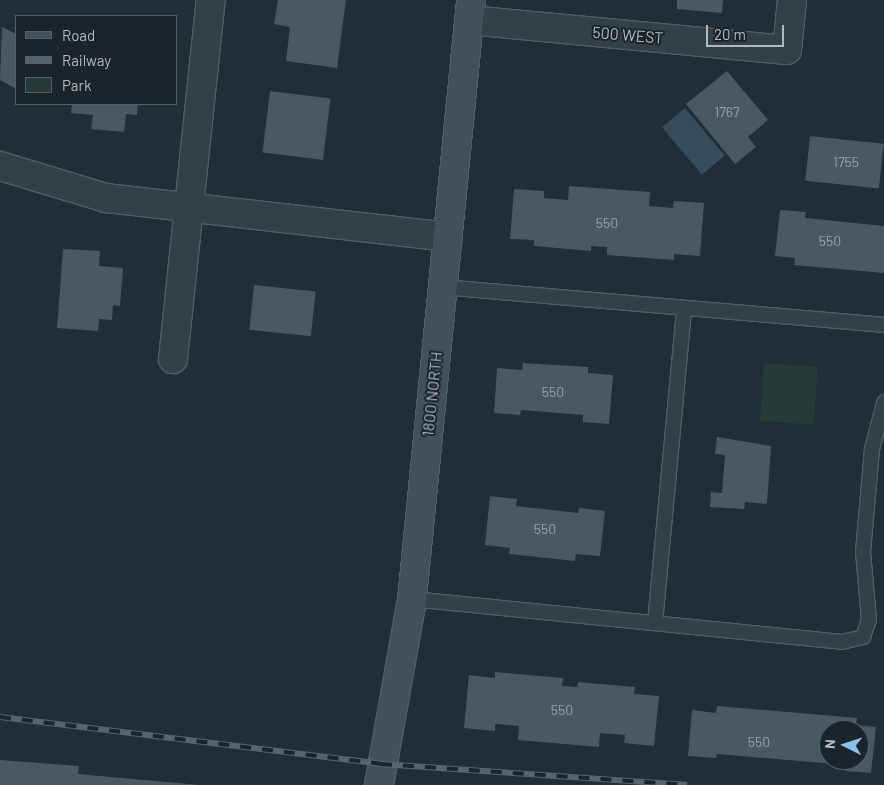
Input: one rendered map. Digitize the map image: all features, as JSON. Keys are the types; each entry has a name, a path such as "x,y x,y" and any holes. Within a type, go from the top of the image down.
{"street":[{"path":"173,359 211,0"},
{"name":"500 WEST","path":"470,10 787,50 792,0"},
{"name":"1800 NORTH","path":"379,785 412,599 470,10"},
{"path":"0,166 106,198 188,209 448,237"}],"lane":[{"path":"443,287 884,325"},
{"path":"655,623 684,308"},
{"path":"412,599 842,642 863,638 869,620 863,552 872,449 884,403"}],"green space":[{"path":"764,363 818,367 814,425 760,421"}],"water":[{"path":"685,108 725,155 702,175 662,127"}],"building":[{"path":"278,0 346,0 337,68 286,61 290,27 274,24"},
{"path":"677,0 723,0 722,13 677,9"},
{"path":"2,27 15,34 15,88 0,80"},
{"path":"727,71 768,120 748,137 756,147 735,164 686,104"},
{"path":"270,91 331,98 323,160 262,153"},
{"path":"72,105 138,105 137,115 126,114 124,132 91,129 93,115 71,113"},
{"path":"810,136 884,144 879,188 805,181"},
{"path":"569,186 650,192 649,206 673,208 674,201 704,203 700,256 674,254 674,260 607,255 607,247 591,246 591,251 534,246 534,240 510,239 514,189 544,191 544,198 568,200"},
{"path":"780,210 806,212 805,218 884,226 884,273 794,265 795,258 775,256"},
{"path":"63,249 100,251 99,266 123,268 120,306 113,305 112,320 99,319 98,331 57,328"},
{"path":"254,285 316,291 311,336 249,330"},
{"path":"523,363 588,367 588,373 613,375 609,424 583,422 583,415 521,410 520,415 494,413 497,368 522,370"},
{"path":"717,437 771,446 767,504 745,502 744,509 710,507 711,492 722,493 725,455 715,454"},
{"path":"490,496 517,499 516,506 578,513 579,508 605,511 600,556 576,554 575,561 509,554 510,548 485,545"},
{"path":"495,672 563,678 562,686 577,687 578,682 635,687 634,694 659,696 654,746 624,743 625,735 600,733 599,747 518,740 519,726 495,724 495,731 464,728 469,675 495,678"},
{"path":"717,706 857,718 857,720 819,720 819,763 717,754 716,758 688,756 692,710 716,713"},
{"path":"869,726 876,727 871,773 845,771 869,770"},
{"path":"0,760 79,766 78,774 200,785 0,785"}],"railway":[{"path":"0,717 381,764 687,785"}]}
